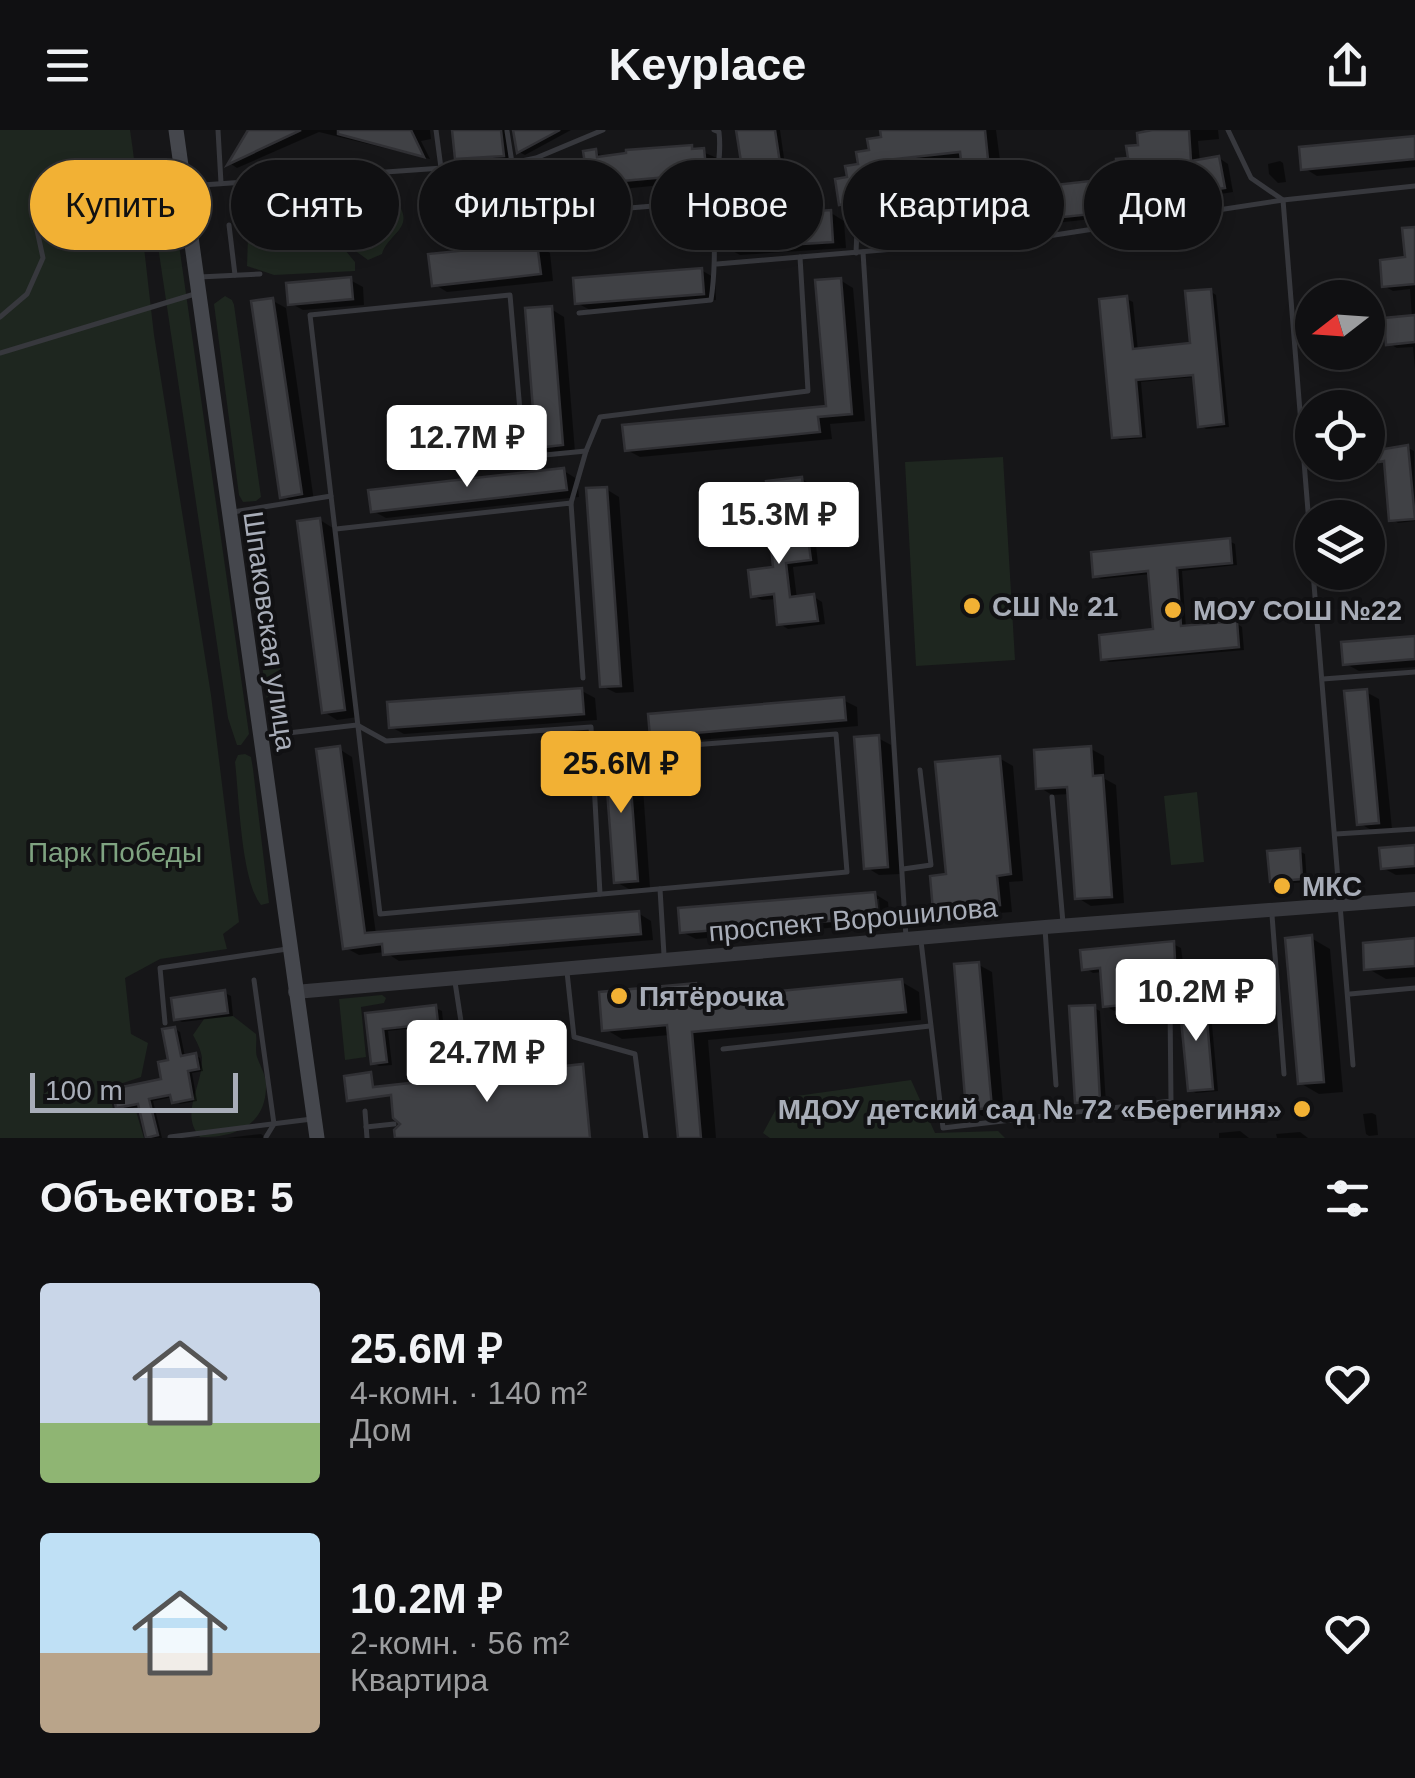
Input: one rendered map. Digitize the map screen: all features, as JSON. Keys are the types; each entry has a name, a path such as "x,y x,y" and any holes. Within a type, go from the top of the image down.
{"main road":[{"name":"Шпаковская улица","path":"176,130 180,160"},
{"name":"Шпаковская улица","path":"193,250 318,1138"}],"street":[{"name":"проспект Ворошилова","path":"295,992 1045,927 1415,900"}],"lane":[{"path":"218,130 221,183"},
{"path":"436,130 440,160"},
{"path":"508,130 512,160"},
{"path":"526,160 603,130"},
{"path":"714,130 719,132 721,160"},
{"path":"1228,130 1251,178 1282,200 1307,500"},
{"path":"211,184 419,170"},
{"path":"1064,234 1282,200 1415,186"},
{"path":"229,226 234,275"},
{"path":"0,317 27,294 43,258 41,250"},
{"path":"579,313 712,300 716,250"},
{"path":"717,264 885,250"},
{"path":"860,252 903,869 943,1128 1171,1102 1170,1005"},
{"path":"583,678 571,503 600,417 808,392 800,258"},
{"path":"0,353 198,285 234,275 260,274"},
{"path":"586,451 524,457 510,295 310,315 380,914 846,872 836,734 652,748"},
{"path":"228,514 331,496"},
{"path":"336,529 571,503"},
{"path":"1315,590 1353,1065"},
{"path":"1322,679 1415,672"},
{"path":"259,736 357,725 386,741 591,726 600,894"},
{"path":"903,869 931,866 920,770"},
{"path":"1052,797 1063,926"},
{"path":"1336,834 1415,828"},
{"path":"660,888 664,960"},
{"path":"1272,912 1284,1074"},
{"path":"1045,927 1056,1086"},
{"path":"165,1023 160,968 290,949"},
{"path":"566,970 574,1036 635,1054 646,1138"},
{"path":"254,980 274,1124 266,1137"},
{"path":"454,980 462,1028"},
{"path":"1350,994 1415,988"},
{"path":"723,1049 930,1026"},
{"path":"365,1111 368,1138"},
{"path":"170,1137 315,1118"},
{"path":"366,1127 394,1124"}],"green space":[{"name":"Парк Победы","path":"0,130 130,130 134,160 30,160 30,250 144,250 211,695 239,922 223,934 227,949 160,959 125,978 131,1034 148,1043 141,1077 108,1088 114,1113 136,1111 144,1138 0,1138"},
{"path":"399,206 404,218 399,230"},
{"path":"180,250 249,734 241,745 237,745 228,718 159,253"},
{"path":"248,250 345,250 355,262 355,271 274,275 247,266"},
{"path":"354,250 384,250 382,254 368,260"},
{"path":"225,296 234,305 261,497 256,501 243,502 239,495 214,304"},
{"path":"1003,457 1015,660 916,666 905,462"},
{"path":"249,518 260,520 287,718 275,724 270,722 242,522"},
{"path":"238,755 251,757 253,769 269,903 261,905 249,877 240,815 235,762"},
{"path":"1197,792 1204,862 1171,865 1164,796"},
{"path":"382,995 386,998 384,1003 361,1007 366,1057 345,1060 339,999"},
{"path":"233,1016 256,1034 256,1054 266,1084 264,1101 260,1112 245,1127 225,1135 200,1137 194,1128 192,1109 202,1058 193,1035 204,1019"},
{"path":"911,1080 935,1133 998,1131 1005,1138 770,1138 763,1133 782,1098"}],"building":[{"path":"248,130 301,130 231,160 227,165"},
{"path":"338,130 411,130 424,157 338,134"},
{"path":"452,130 501,130 504,156 455,159"},
{"path":"513,130 560,130 517,153"},
{"path":"736,130 775,130 780,160 741,160"},
{"path":"880,130 985,130 988,160 961,160 960,152 857,160 856,152 869,150 867,139 881,137"},
{"path":"1189,130 1191,160 1116,160 1128,158 1126,146 1138,145 1137,133"},
{"path":"1415,136 1415,159 1301,170 1299,147"},
{"path":"692,145 692,149 704,148 705,160 651,160 651,178 631,180 631,160 584,160 583,151 596,149 597,157 626,150"},
{"path":"843,178 843,204 839,205 835,179"},
{"path":"1084,182 1084,215 1064,217 1064,184"},
{"path":"831,210 833,242 823,243 823,211"},
{"path":"1415,227 1415,284 1385,287 1380,260 1405,257 1402,228"},
{"path":"538,250 541,274 432,286 428,254"},
{"path":"702,268 704,294 575,304 573,278"},
{"path":"351,277 353,299 288,305 286,283"},
{"path":"841,278 852,414 818,417 820,432 625,451 622,425 826,406 815,280"},
{"path":"1211,289 1224,424 1198,427 1193,375 1136,380 1141,436 1112,438 1099,299 1127,296 1133,349 1190,343 1185,291"},
{"path":"273,298 302,494 280,498 251,301"},
{"path":"552,306 563,445 536,448 525,308"},
{"path":"1415,315 1415,342 1386,345 1385,318"},
{"path":"1408,445 1415,519 1389,521 1385,449"},
{"path":"564,468 567,490 371,512 368,490"},
{"path":"802,477 805,501 769,505 766,481"},
{"path":"607,487 621,686 600,687 586,488"},
{"path":"779,507 783,541 808,538 811,560 786,563 790,597 814,594 818,621 777,625 774,594 751,597 748,570 773,567 770,536 746,539 742,511"},
{"path":"320,518 345,710 322,713 297,521"},
{"path":"1230,538 1232,563 1177,568 1181,626 1237,621 1239,647 1101,660 1099,635 1153,629 1148,571 1093,577 1091,552"},
{"path":"1415,636 1415,659 1343,665 1341,642"},
{"path":"582,688 584,714 389,728 387,702"},
{"path":"1367,689 1379,823 1357,825 1344,691"},
{"path":"844,697 846,720 650,737 648,714"},
{"path":"879,735 888,867 864,869 854,737"},
{"path":"340,746 365,933 639,911 641,934 383,955 382,944 343,949 316,749"},
{"path":"1091,746 1093,776 1103,775 1112,897 1075,899 1067,787 1036,789 1034,750"},
{"path":"628,748 638,881 614,883 604,750"},
{"path":"1000,756 1011,874 997,876 1000,905 933,911 930,876 946,874 935,762"},
{"path":"1415,845 1415,866 1381,869 1379,848"},
{"path":"1300,848 1302,879 1270,882 1267,851"},
{"path":"875,892 878,917 680,933 678,908"},
{"path":"1312,935 1324,1082 1298,1084 1285,938"},
{"path":"1415,938 1415,966 1364,970 1363,943"},
{"path":"1174,941 1175,960 1161,961 1165,1001 1103,1007 1100,968 1082,970 1080,950"},
{"path":"979,962 992,1108 966,1110 954,964"},
{"path":"902,979 906,1012 692,1032 701,1138 678,1138 667,1025 602,1031 599,992 696,983 698,999"},
{"path":"225,990 228,1013 174,1020 171,998"},
{"path":"1205,997 1213,1089 1188,1091 1179,999"},
{"path":"436,1005 442,1058 425,1060 421,1025 383,1029 387,1062 371,1064 365,1013"},
{"path":"1095,1005 1100,1101 1075,1103 1069,1006"},
{"path":"175,1027 181,1056 196,1053 199,1069 188,1071 193,1099 172,1103 170,1095 149,1099 158,1135 146,1138 138,1104 116,1108 112,1089 161,1079 158,1062 168,1060 162,1029"},
{"path":"583,1064 590,1138 395,1138 394,1130 400,1124 393,1118 391,1095 347,1101 344,1076 371,1072 373,1087"}],"place":[{"name":"СШ № 21","path":"972,606"},
{"name":"МОУ СОШ №22","path":"1173,610"},
{"name":"МКС","path":"1282,886"},
{"name":"Пятёрочка","path":"619,996"},
{"name":"МДОУ детский сад № 72 «Берегиня»","path":"1302,1109"}]}
